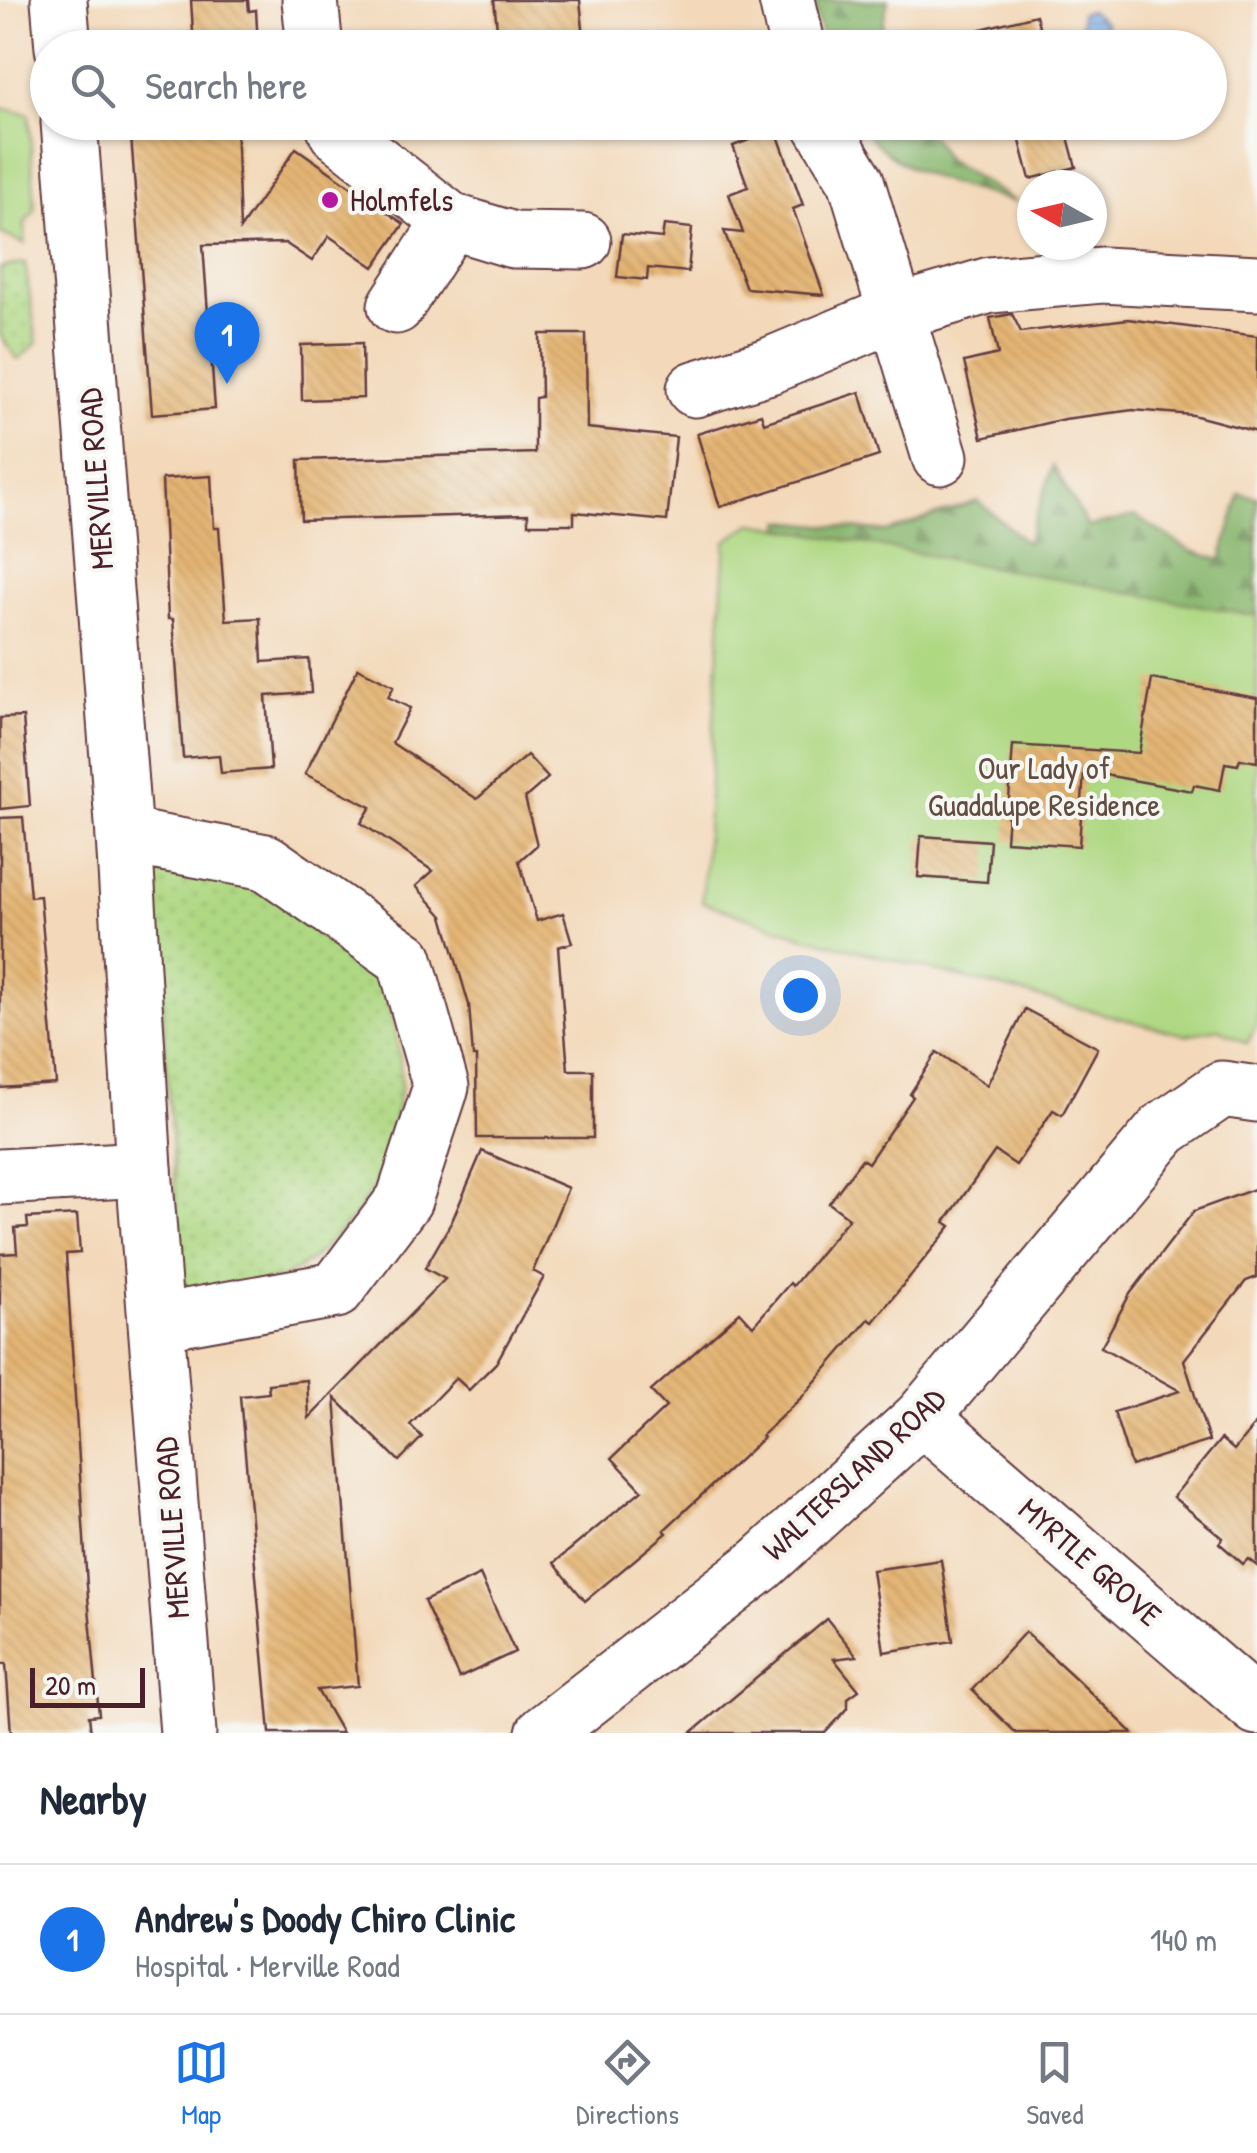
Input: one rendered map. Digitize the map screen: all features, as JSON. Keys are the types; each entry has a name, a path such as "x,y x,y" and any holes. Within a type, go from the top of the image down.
{"street":[{"path":"59,0 62,30"},
{"path":"310,0 313,30"},
{"path":"787,0 794,30"},
{"name":"MERVILLE ROAD","path":"70,140 188,1733"},
{"path":"347,140 451,221 513,240 583,240"},
{"path":"831,140 856,181 940,458"},
{"path":"396,306 451,221"},
{"path":"695,390 769,366 896,313 990,285 1102,275 1257,282"},
{"path":"124,836 266,862 405,958 441,1087 404,1200 336,1290 158,1322"},
{"name":"WALTERSLAND ROAD","path":"544,1733 761,1564 922,1418 1164,1130 1222,1089 1257,1094"},
{"path":"0,1178 144,1169"},
{"name":"MYRTLE GROVE","path":"922,1418 1257,1707"}],"green space":[{"path":"816,0 888,0 882,30 821,30"},
{"path":"0,108 29,114 35,210 25,222 25,244 0,233"},
{"path":"934,140 946,159 1016,202 929,176 873,141"},
{"path":"25,263 37,343 18,360 0,335 0,268"},
{"path":"1053,466 1088,527 1135,516 1191,551 1221,560 1240,494 1257,497 1257,628 782,547 782,521 887,532 978,501 1027,543"},
{"name":"Our Lady of Guadalupe Residence","path":"753,523 1257,616 1257,1024 1247,1043 1219,1029 1185,1035 805,937 702,902 726,541"},
{"path":"152,856 260,879 361,952 389,1001 400,1057 401,1087 387,1156 356,1215 311,1260 282,1279 182,1291"}],"water":[{"path":"1091,11 1105,23 1106,30 1081,30 1081,13"}],"building":[{"path":"191,0 248,0 249,11 256,10 257,30 193,30"},
{"path":"494,0 580,0 583,30 497,30"},
{"path":"1036,15 1040,30 977,30"},
{"path":"131,140 237,140 240,229 296,148 404,224 374,267 329,236 312,261 285,243 203,245 215,409 152,414"},
{"path":"749,140 780,140 803,205 793,209 824,295 746,288 724,231 743,233 729,194 748,187 733,146"},
{"path":"1020,140 1069,140 1076,167 1028,170"},
{"path":"664,225 692,228 688,272 648,268 647,280 617,277 622,234 662,238"},
{"path":"1012,314 1021,332 1128,319 1257,336 1257,432 1193,415 1133,410 1064,419 982,438 964,362 998,354 990,318"},
{"path":"540,334 586,334 587,428 676,437 667,521 574,512 574,524 528,524 528,514 301,520 299,460 535,453 535,398 541,397"},
{"path":"362,343 363,398 302,400 301,345"},
{"path":"860,392 879,456 720,507 697,434 761,414 764,423"},
{"path":"211,476 226,620 260,618 262,662 309,659 311,693 266,696 271,769 221,773 219,755 183,758 173,619 168,619 162,479"},
{"path":"358,668 394,686 388,697 410,708 392,743 477,799 527,755 548,778 525,798 537,845 519,861 537,921 563,913 572,943 558,947 568,1070 593,1070 593,1138 477,1138 476,1057 469,1005 443,916 416,886 433,871 361,823 371,807 305,774"},
{"path":"1152,679 1257,698 1257,762 1240,759 1238,765 1225,763 1220,790 1194,785 1192,791 1084,771 1079,846 1006,841 1013,745 1139,753"},
{"path":"23,717 30,806 0,809 0,718"},
{"path":"23,817 30,897 40,896 56,1084 0,1088 0,818"},
{"path":"921,836 990,841 987,882 918,877"},
{"path":"1025,1009 1098,1048 1062,1115 1053,1110 1016,1165 995,1151 945,1222 951,1226 873,1322 869,1319 802,1397 664,1530 667,1533 585,1601 554,1563 642,1490 612,1458 666,1407 651,1391 740,1312 753,1326 790,1283 793,1286 849,1218 829,1203 862,1159 868,1163 913,1097 910,1094 937,1052 987,1085"},
{"path":"482,1151 568,1188 533,1271 544,1277 496,1363 469,1390 456,1378 410,1425 422,1437 399,1461 335,1398 358,1686 317,1690 342,1733 270,1733 240,1396 269,1393 268,1384 307,1380 309,1418 445,1279 425,1268 452,1221"},
{"path":"1257,1188 1257,1277 1246,1281 1184,1360 1209,1441 1131,1466 1114,1412 1180,1391 1101,1347 1130,1294 1194,1211"},
{"path":"77,1215 80,1253 66,1254 99,1715 89,1716 91,1733 11,1733 6,1664 0,1664 0,1254 17,1253 15,1228 28,1227 27,1218"},
{"path":"1257,1422 1257,1566 1248,1559 1243,1564 1219,1543 1223,1538 1173,1497 1221,1439 1234,1450"},
{"path":"941,1560 953,1641 884,1652 872,1570"},
{"path":"480,1575 515,1652 459,1678 424,1601"},
{"path":"827,1619 857,1656 834,1659 859,1690 848,1698 848,1708 825,1733 691,1733"},
{"path":"1025,1632 1133,1733 1016,1733 972,1690"}],"place":[{"name":"Holmfels","path":"330,200"},
{"name":"Andrew's Doody Chiro Clinic","path":"227,384"}]}
